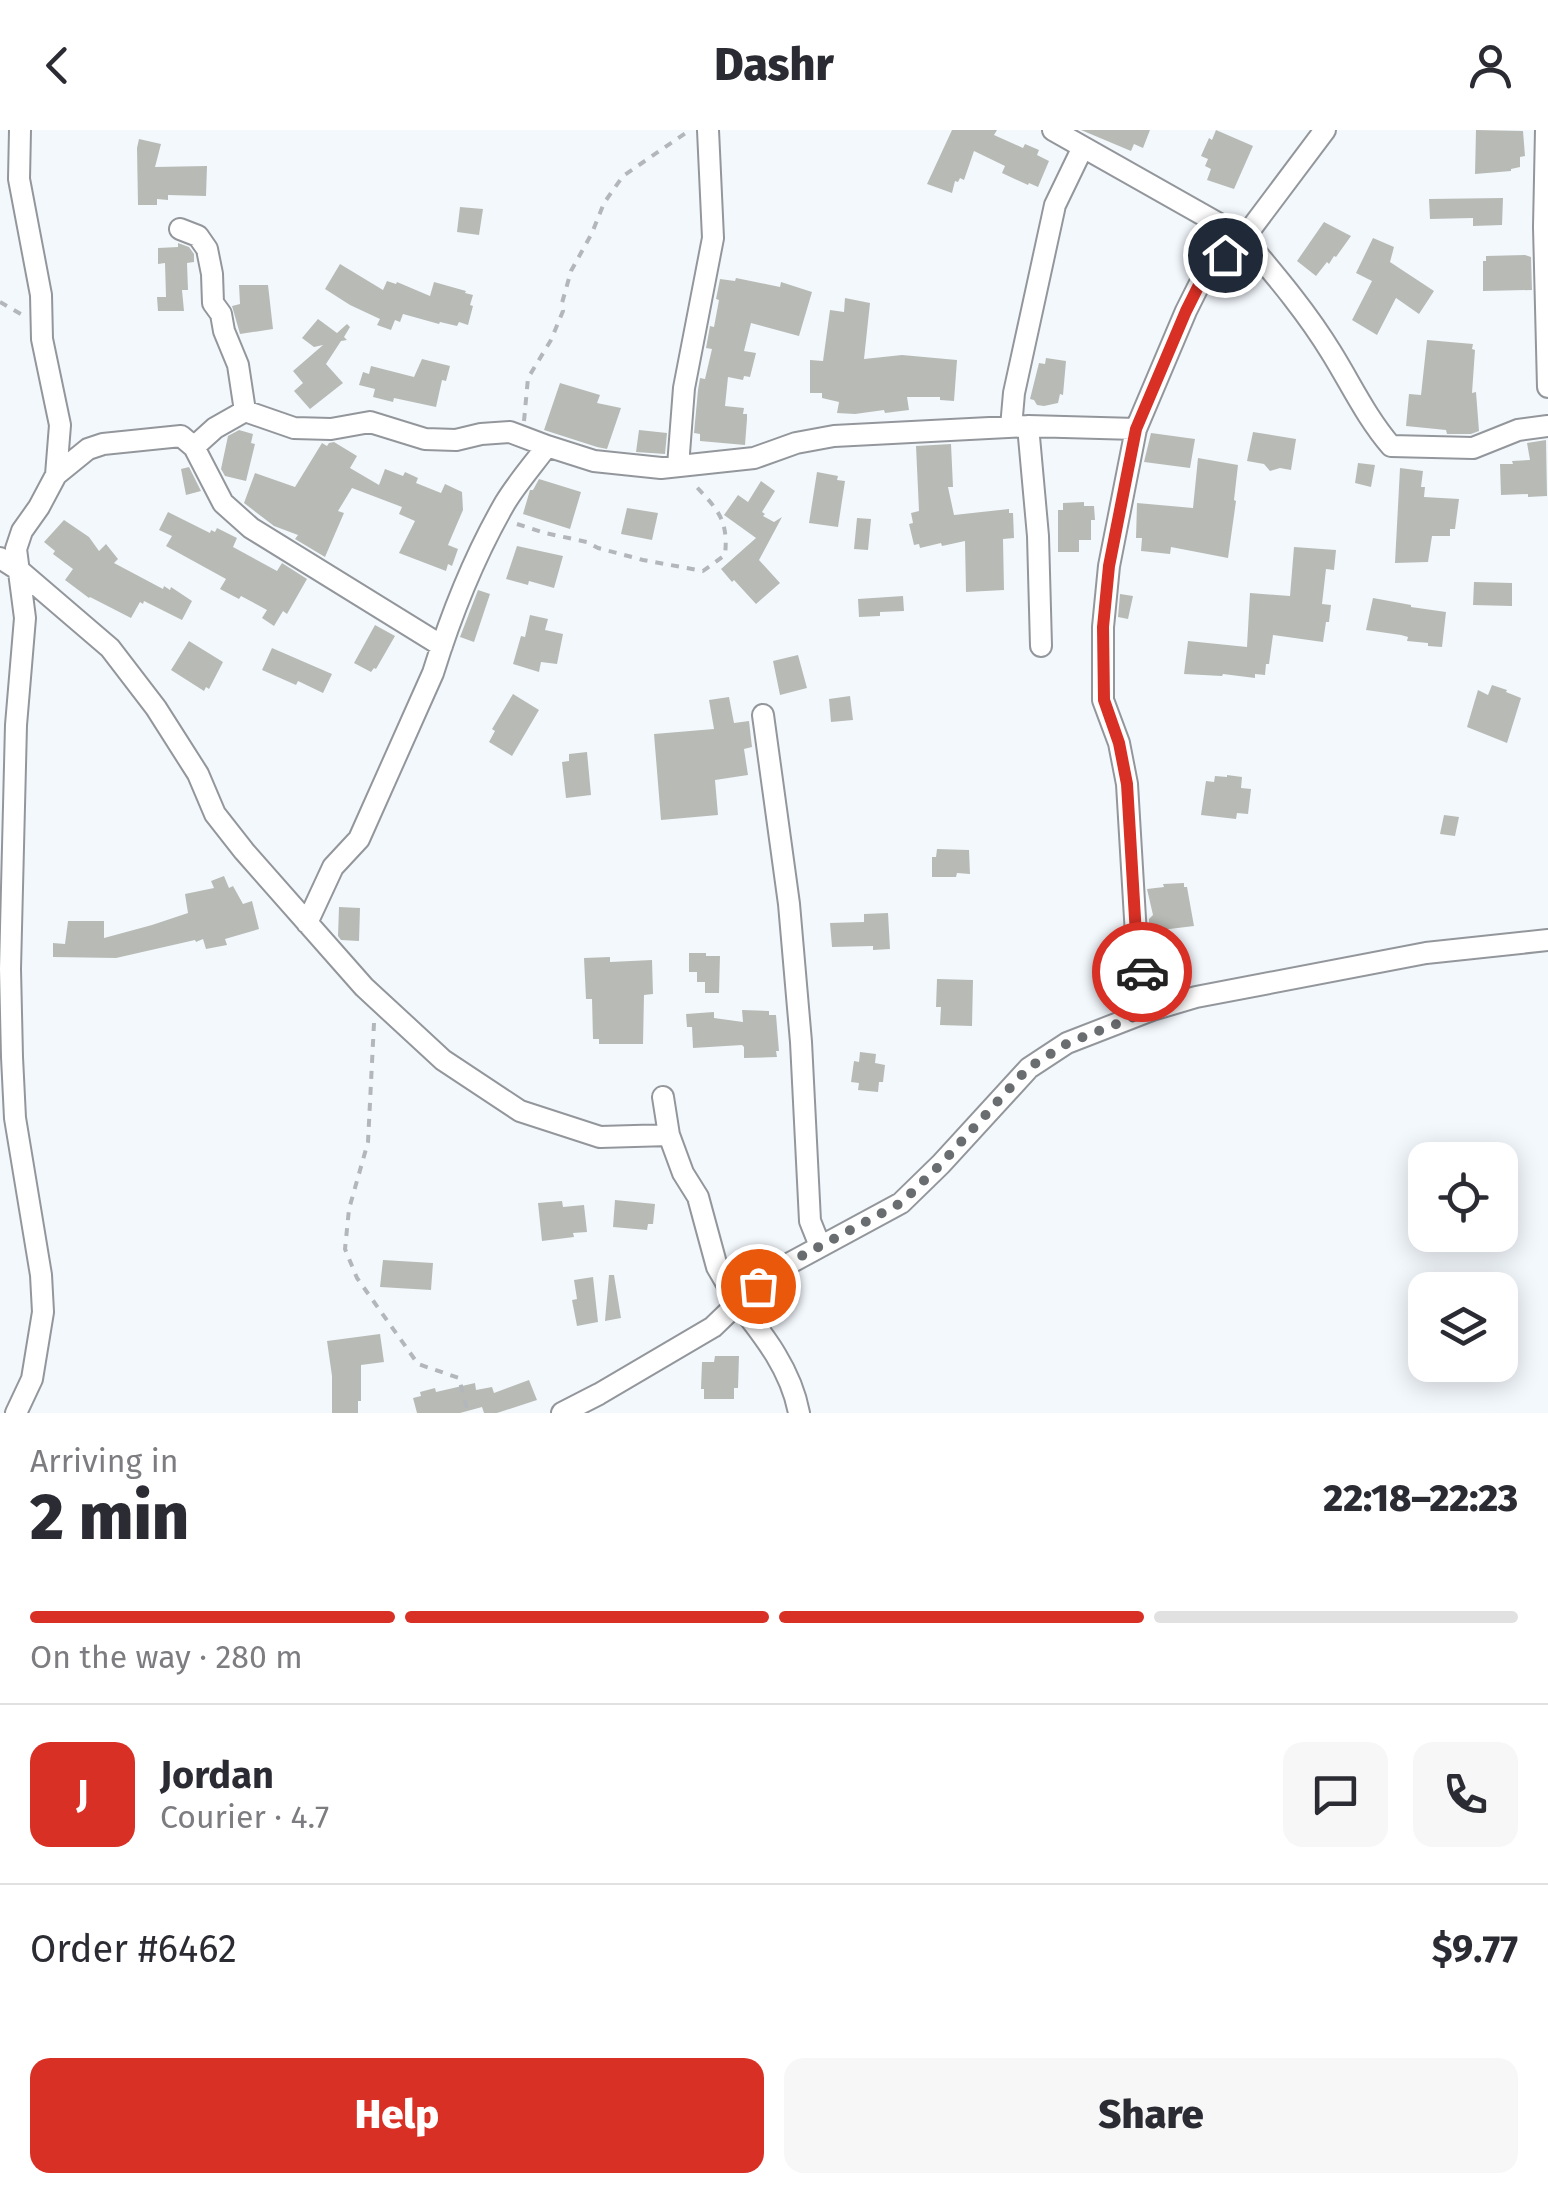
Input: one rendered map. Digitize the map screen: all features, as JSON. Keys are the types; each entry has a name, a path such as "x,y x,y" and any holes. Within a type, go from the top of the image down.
{"street":[{"path":"16,1413 32,1379 43,1312 41,1275 6,1057 16,725 25,618 16,549 22,530 56,474 60,425 42,339 41,295 19,179 20,130"},
{"path":"678,466 684,388 712,238 708,130"},
{"path":"1053,130 1244,238 1332,352 1372,424 1390,446 1473,448 1518,430 1548,426"},
{"path":"1152,1010 1137,952 1127,784 1119,743 1104,700 1103,627 1109,566 1136,429 1186,311 1206,271 1244,238 1325,130"},
{"path":"1546,130 1548,387"},
{"path":"1040,646 1038,536 1014,394 1054,205 1083,147"},
{"path":"180,230 198,236 207,248 213,303 238,364 245,410"},
{"path":"194,447 215,428 245,410"},
{"path":"245,410 294,428 331,429 370,422 424,439 456,440 510,432 594,461 661,468 754,458 796,443 834,436 1020,426 1136,429"},
{"path":"56,474 88,450 103,444 181,436 194,447 223,503 251,528 442,646"},
{"path":"306,922 333,868 359,839 433,673 481,550 506,501 546,446"},
{"path":"0,558 110,648 156,708 198,774 215,814 364,987 443,1060 520,1112 600,1137 669,1135"},
{"path":"763,715 789,904 810,1220 820,1246"},
{"path":"562,1413 713,1327 779,1268 901,1203 1028,1068 1068,1043 1196,997 1426,953 1548,940"},
{"path":"663,1097 669,1135 683,1173 698,1197 717,1267 738,1303 778,1356 796,1395 799,1413"}],"path":[{"path":"520,436 528,378 551,340 563,312 572,271 604,202 623,176 690,130"},
{"path":"499,516 612,552 703,571 725,556 727,534 720,513 678,466"},
{"path":"364,987 375,1026 368,1142 348,1209 345,1250 357,1278 418,1364 459,1378 468,1413"}],"building":[{"path":"952,130 997,130 994,135 1023,148 1025,144 1039,150 1037,155 1049,161 1038,187 1002,173 1005,166 974,151 964,180 955,181 952,193 927,184"},
{"path":"1081,130 1150,130 1143,148 1134,144 1131,151"},
{"path":"1216,130 1253,146 1234,189 1207,180 1211,169 1205,166 1208,159 1201,156"},
{"path":"1476,130 1523,131 1525,156 1520,157 1520,167 1475,174"},
{"path":"139,139 161,144 155,167 207,166 206,196 168,195 168,200 157,199 157,205 138,205"},
{"path":"1503,198 1502,225 1473,226 1473,218 1430,219 1429,199"},
{"path":"460,207 483,209 479,235 457,232"},
{"path":"1324,222 1351,236 1316,276 1297,261"},
{"path":"1373,238 1394,247 1390,262 1434,291 1419,314 1396,298 1377,335 1352,320 1372,281 1356,273"},
{"path":"178,243 194,254 194,262 187,263 188,290 182,290 184,311 158,311 157,297 166,297 165,263 158,264 158,248 178,247"},
{"path":"1486,256 1531,257 1532,290 1483,291"},
{"path":"340,264 383,290 387,281 430,296 434,282 466,291 473,295 468,325 439,324 403,314 391,330 377,325 380,319 325,289"},
{"path":"736,278 780,287 781,282 812,292 799,336 751,323 744,351 756,353 750,377 728,377 725,406 744,408 745,445 700,441 700,434 694,433 700,378 705,379 712,349 706,348 710,326 714,327 720,279"},
{"path":"239,285 268,285 273,329 240,334 232,306 240,304"},
{"path":"845,298 870,303 864,359 902,355 957,360 954,401 907,397 909,410 837,413 839,402 822,398 822,393 810,393 810,360 823,361 830,310 844,312"},
{"path":"318,319 337,333 347,324 350,327 344,337 347,340 341,341 326,364 343,383 310,409 294,391 303,383 293,371 323,345 314,347 302,338"},
{"path":"1427,340 1473,344 1472,393 1476,392 1479,431 1447,434 1446,430 1406,426 1409,394 1421,395"},
{"path":"1046,358 1066,361 1063,395 1060,394 1058,403 1044,406 1030,399 1039,363 1045,364"},
{"path":"422,359 450,366 446,381 442,380 436,407 373,397 375,389 359,385 363,372 369,374 371,366 414,377"},
{"path":"560,383 600,395 597,403 621,408 607,449 544,430"},
{"path":"239,430 253,434 251,443 255,444 246,481 225,476 221,469 228,436"},
{"path":"639,430 667,433 665,454 636,452"},
{"path":"1253,432 1296,439 1291,470 1270,471 1264,464 1247,461"},
{"path":"1151,433 1195,439 1190,468 1144,462"},
{"path":"1546,440 1547,496 1501,495 1500,464 1530,460 1527,443"},
{"path":"334,442 357,456 350,468 379,485 385,469 403,476 405,472 418,478 416,483 441,493 445,484 462,492 463,510 448,545 458,549 452,566 448,564 446,571 399,553 415,521 399,514 402,507 352,488 338,511 344,513 325,557 295,539 298,535 274,526 244,503 255,473 295,487 322,443 327,446"},
{"path":"951,444 953,487 948,487 954,515 1009,509 1013,513 1014,538 1003,539 1004,590 966,592 965,541 920,548 919,544 914,545 909,524 913,523 911,513 919,511 916,446"},
{"path":"1198,458 1238,465 1228,558 1171,547 1170,554 1141,551 1142,538 1136,538 1137,503 1193,508"},
{"path":"1358,463 1375,465 1371,487 1355,483"},
{"path":"189,467 201,491 186,495 181,469"},
{"path":"1400,468 1423,471 1424,497 1459,499 1455,529 1450,529 1450,536 1432,536 1428,562 1395,563"},
{"path":"817,472 845,481 838,527 809,523"},
{"path":"539,479 581,492 570,529 523,514 530,490"},
{"path":"761,481 775,491 763,516 774,522 782,517 759,560 780,583 756,604 721,569 756,538 724,515 738,495 748,502"},
{"path":"1084,502 1084,506 1094,506 1091,540 1079,540 1079,552 1058,552 1058,510 1063,510 1063,503"},
{"path":"627,508 658,513 652,540 621,534"},
{"path":"168,512 210,533 217,528 237,538 233,547 277,571 282,563 307,579 287,614 283,611 274,626 262,618 267,610 220,589 226,579 166,546 172,536 159,530"},
{"path":"857,518 871,519 868,550 854,549"},
{"path":"64,520 89,537 99,551 106,544 118,559 114,563 163,589 171,587 192,601 182,620 144,601 131,618 89,598 65,580 73,569 44,542"},
{"path":"517,546 563,556 554,588 506,579"},
{"path":"1294,547 1336,550 1334,570 1326,569 1322,604 1331,605 1323,642 1273,635 1265,675 1255,674 1255,678 1184,674 1188,641 1247,647 1250,593 1290,596"},
{"path":"1474,582 1512,583 1512,606 1473,605"},
{"path":"478,590 490,594 474,642 460,637"},
{"path":"1120,594 1133,596 1128,619 1118,617"},
{"path":"903,596 904,611 859,617 858,599"},
{"path":"1373,598 1446,612 1442,647 1366,630"},
{"path":"530,615 548,619 545,630 563,634 557,664 541,662 539,672 513,664"},
{"path":"375,625 395,636 371,672 354,663"},
{"path":"189,641 223,662 209,689 204,691 171,670"},
{"path":"272,648 332,674 323,693 262,670"},
{"path":"798,655 807,688 780,695 773,661"},
{"path":"1492,685 1521,698 1507,743 1467,727 1478,690 1488,695"},
{"path":"513,694 539,710 512,756 489,742 495,731 492,729"},
{"path":"850,696 853,720 831,722 829,699"},
{"path":"729,697 734,723 749,721 752,747 744,749 748,775 715,780 718,815 661,820 654,734 714,729 709,700"},
{"path":"587,752 591,795 566,798 562,762 569,761 569,754"},
{"path":"1215,776 1242,777 1241,788 1251,789 1248,814 1237,813 1236,819 1201,815 1206,781 1214,782"},
{"path":"1444,815 1459,817 1455,836 1440,834"},
{"path":"937,849 969,850 970,874 932,877 932,857 936,857"},
{"path":"224,876 243,904 252,901 259,929 225,939 227,945 206,949 203,939 116,958 53,957 53,943 65,944 68,921 104,921 104,938 152,925 188,913 185,894 214,888 211,881"},
{"path":"1184,883 1194,926 1153,931 1149,928 1153,915 1147,889"},
{"path":"339,907 360,908 359,941 341,940 338,936"},
{"path":"888,913 890,949 832,947 830,923 864,922 864,914"},
{"path":"689,953 720,956 719,993 705,993 705,982 697,982 697,972 689,972"},
{"path":"610,957 610,962 652,960 653,994 644,995 643,1044 599,1044 599,1039 593,1039 592,999 586,999 584,958"},
{"path":"937,979 973,980 972,1026 940,1025"},
{"path":"742,1010 776,1015 777,1057 744,1058 742,1045 693,1048 692,1027 687,1027 686,1014 714,1012 714,1018 743,1022"},
{"path":"860,1052 876,1054 875,1063 885,1065 878,1092 858,1090 859,1083 851,1082 854,1061 859,1062"},
{"path":"615,1200 655,1204 653,1224 648,1224 647,1230 613,1227"},
{"path":"562,1201 563,1207 584,1205 587,1232 542,1241 538,1203"},
{"path":"383,1260 433,1263 431,1290 380,1287"},
{"path":"609,1275 614,1275 621,1318 605,1321"},
{"path":"593,1277 598,1322 577,1326 572,1300 577,1299 574,1280"},
{"path":"380,1334 384,1362 361,1365 358,1413 332,1413 327,1341"},
{"path":"715,1356 739,1356 734,1399 704,1399 702,1362 714,1362"},
{"path":"529,1380 537,1400 497,1413 484,1413 482,1407 460,1413 417,1413 413,1398 435,1388 436,1392 475,1383 476,1390 492,1387 494,1393"}],"way so far":[{"path":"758,1286 779,1268 901,1203 1028,1068 1068,1043 1152,1010 1142,972"}],"route":[{"path":"1142,972 1137,952 1127,784 1119,743 1104,700 1103,627 1109,566 1136,429 1206,271 1225,255"}]}
